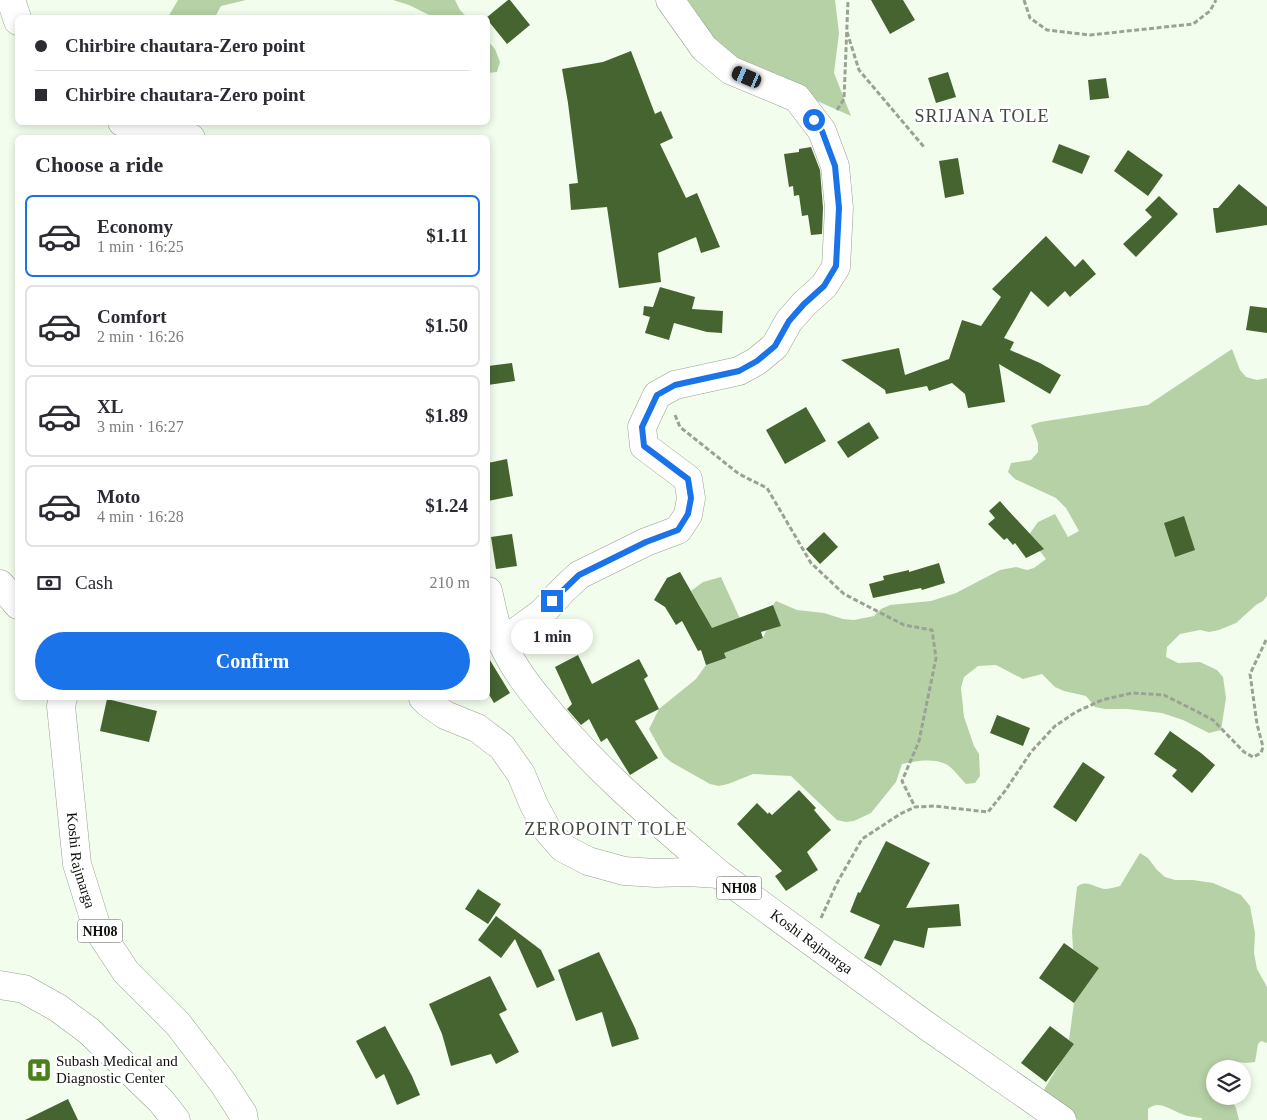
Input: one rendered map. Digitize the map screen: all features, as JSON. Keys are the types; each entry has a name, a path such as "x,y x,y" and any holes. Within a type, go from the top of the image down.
{"street":[{"path":"11,0 16,15"},
{"path":"502,642 543,612 562,590 579,575 646,542 678,530 688,514 691,498 688,479 644,446 642,427 657,395 675,385 739,371 757,361 775,346 789,321 824,286 836,266 839,208 835,166 822,131 797,98 730,70 704,48 670,0"},
{"path":"129,125 176,135"},
{"path":"0,584 15,602"},
{"name":"Koshi Rajmarga","path":"490,598 502,642 520,676 556,721 640,806 718,874 927,1026 1062,1120"},
{"name":"Koshi Rajmarga","path":"62,700 61,706 77,864 98,928 126,972 178,1024 223,1083 243,1114 244,1120"},
{"name":"NH08","path":"425,700 445,715 477,728 502,747 521,774 548,831 563,848 588,861 624,871 718,874"},
{"path":"0,985 24,989 58,1008 89,1032 161,1102 176,1120"}],"path":[{"path":"822,131 844,99 848,0"},
{"path":"1024,0 1030,18 1047,30 1090,34 1193,24 1210,11 1216,0"},
{"path":"846,32 859,70 924,147"},
{"path":"657,395 673,408 680,427 738,474 767,488 811,563 844,594 904,625 932,630 936,658 919,741 902,781 915,807"},
{"path":"810,940 837,883 862,839 900,814 915,807 934,806 988,812 1006,791 1031,752 1055,726 1076,712 1102,700 1132,693 1164,695 1213,720 1244,752 1253,757 1261,754 1263,747 1257,724 1250,674 1267,638"}],"green space":[{"path":"178,0 246,0 221,6 216,15 169,15"},
{"path":"393,0 455,0 465,15 429,15 409,5"},
{"path":"684,0 835,0 839,33 834,73 851,116 806,96 720,48"},
{"path":"490,43 495,49 500,62 497,72 490,73"},
{"path":"1232,349 1240,370 1246,377 1257,380 1267,378 1267,596 1236,623 1209,632 1200,630 1180,634 1167,647 1166,657 1178,663 1200,662 1217,670 1223,677 1226,698 1221,730 1209,733 1183,720 1162,713 1095,707 1086,696 1055,687 1042,674 1023,679 996,665 978,666 964,677 961,688 964,717 974,746 979,754 980,776 975,783 966,784 949,766 938,761 919,761 902,764 896,782 871,813 854,821 837,820 791,776 753,774 719,786 710,784 664,756 649,729 659,709 696,679 706,665 702,610 691,591 703,582 721,577 751,643 763,638 766,631 780,626 773,605 776,601 797,610 824,613 843,619 854,620 874,616 881,609 890,605 931,601 956,593 1000,570 1016,567 1027,570 1034,568 1046,559 1028,536 1038,522 1055,514 1068,537 1079,531 1066,508 1056,498 1015,479 1008,472 1011,463 1031,460 1038,452 1038,443 1031,425 1148,405"},
{"path":"1140,853 1148,858 1165,877 1175,880 1213,883 1241,895 1250,906 1255,933 1254,953 1257,969 1267,987 1267,1043 1261,1041 1258,1044 1255,1062 1251,1062 1251,1060 1206,1060 1206,1105 1234,1105 1239,1120 1202,1120 1202,1118 1187,1116 1165,1106 1156,1105 1148,1109 1148,1120 1078,1120 1042,1093 1074,1044 1069,1040 1074,1003 1099,968 1073,949 1072,931 1077,887 1084,884 1104,889 1120,886"}],"building":[{"path":"510,0 530,25 507,44 490,23 490,15"},
{"path":"871,0 903,0 915,20 890,34"},
{"path":"631,51 655,114 661,111 673,138 660,144 686,198 697,193 720,247 701,253 696,237 658,253 661,282 619,288 607,207 571,210 569,184 578,183 562,69 603,62"},
{"path":"948,72 956,97 936,103 928,78"},
{"path":"1106,78 1109,98 1090,100 1088,80"},
{"path":"1059,144 1090,156 1082,174 1052,162"},
{"path":"811,147 820,170 823,208 822,234 811,235 808,215 802,216 799,195 794,196 793,186 789,187 784,154 799,152 799,149"},
{"path":"1128,150 1163,175 1148,196 1114,171"},
{"path":"958,158 964,194 945,198 939,161"},
{"path":"1239,184 1267,207 1267,225 1216,233 1213,208 1218,208"},
{"path":"1159,196 1178,214 1136,257 1123,244 1152,217 1145,210"},
{"path":"1046,236 1075,267 1083,259 1096,274 1070,297 1065,291 1048,307 1031,291 1004,338 1014,342 1010,350 1040,363 1061,375 1050,394 999,364 1005,402 968,408 965,394 952,383 929,391 927,386 886,394 885,390 841,360 899,348 905,375 949,359 962,320 981,326 1001,297 992,289"},
{"path":"660,287 695,297 692,309 723,311 722,333 707,332 674,323 669,340 645,333 650,317 643,315 644,306 653,307"},
{"path":"1250,306 1267,308 1267,333 1246,330"},
{"path":"512,363 515,381 490,385 490,366"},
{"path":"806,407 826,441 785,464 766,430"},
{"path":"869,422 879,438 848,458 837,442"},
{"path":"507,459 513,496 490,501 490,463"},
{"path":"1000,501 1044,549 1026,558 1015,543 1013,545 1007,538 1004,540 988,524 995,518 989,511"},
{"path":"1184,516 1195,550 1175,557 1164,523"},
{"path":"824,532 838,547 820,564 806,549"},
{"path":"512,534 517,566 496,569 491,537"},
{"path":"939,563 945,583 922,590 921,588 873,598 869,584 884,580 883,576 909,570 909,572"},
{"path":"680,572 712,628 773,605 781,626 761,632 763,638 724,653 726,658 706,665 701,650 698,651 682,621 676,625 665,607 654,600 667,578"},
{"path":"578,655 592,684 639,659 648,676 644,679 659,709 635,721 658,758 630,775 607,738 601,742 589,719 581,725 567,709 572,704 555,667"},
{"path":"490,660 510,693 494,703 490,696"},
{"path":"107,700 157,711 149,742 100,731"},
{"path":"997,715 1030,728 1023,746 990,733"},
{"path":"1170,731 1215,765 1192,793 1172,776 1177,770 1154,754"},
{"path":"1083,762 1105,777 1076,822 1053,807"},
{"path":"799,790 816,808 814,810 831,830 807,852 818,870 786,891 775,876 782,871 737,824 757,803 768,814 769,812 772,815"},
{"path":"886,841 930,863 906,908 959,904 961,926 928,928 924,948 894,940 881,966 864,958 880,925 850,912 858,892 860,893"},
{"path":"478,889 501,904 488,924 465,909"},
{"path":"496,916 541,950 555,980 537,988 515,939 501,958 478,940"},
{"path":"1064,943 1099,968 1074,1003 1039,978"},
{"path":"599,952 639,1039 612,1047 602,1012 576,1021 558,970"},
{"path":"490,976 507,1010 499,1014 519,1052 496,1064 491,1054 451,1066 442,1034 429,1004"},
{"path":"385,1026 420,1095 397,1105 384,1074 376,1079 356,1041"},
{"path":"1050,1026 1074,1044 1046,1082 1021,1063"},
{"path":"68,1099 78,1120 25,1120"}],"place":[{"name":"Subash Medical and Diagnostic Center","path":"39,1070"}],"district":[{"name":"SRIJANA TOLE","path":"982,116"},
{"name":"ZEROPOINT TOLE","path":"606,829"}],"route":[{"path":"552,601 579,575 646,542 678,530 688,514 691,498 688,479 644,446 642,427 657,395 675,385 739,371 757,361 775,346 789,321 824,286 836,266 839,208 835,166 822,131 814,120"}]}
